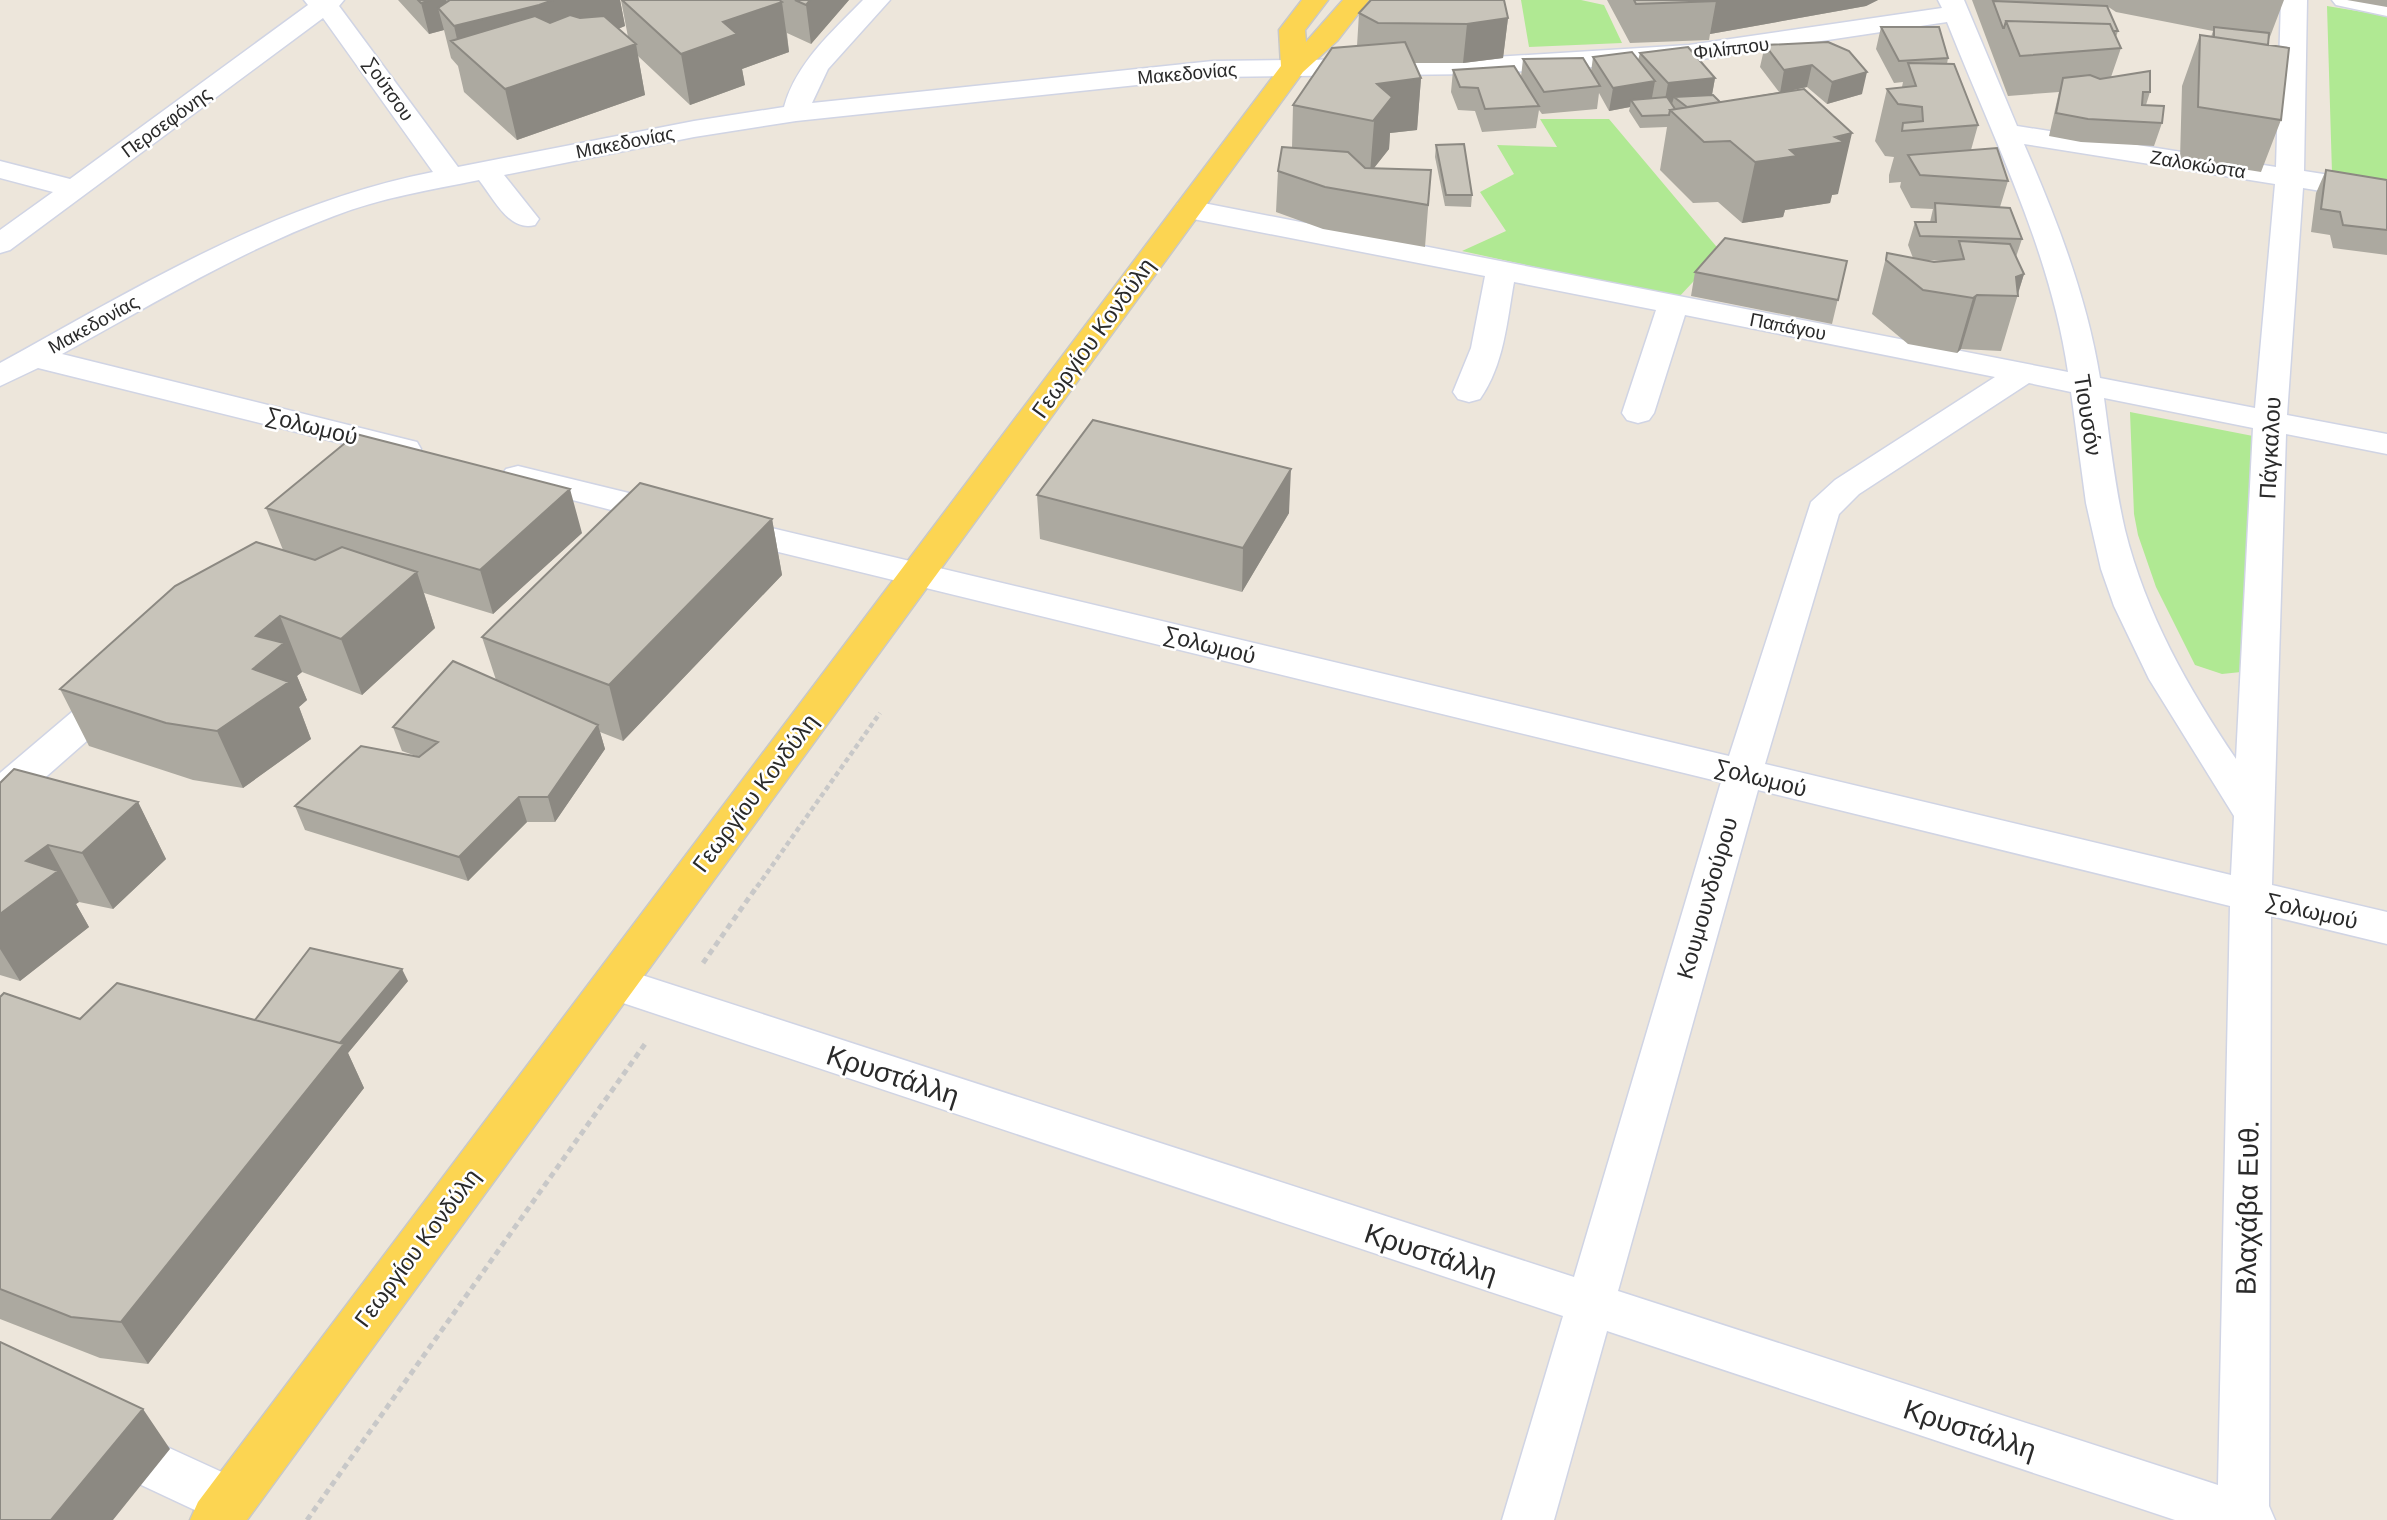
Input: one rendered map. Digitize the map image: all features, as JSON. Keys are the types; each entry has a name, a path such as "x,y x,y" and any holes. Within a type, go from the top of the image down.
{"main road":[{"path":"1294,66 1292,30 1315,0"},
{"name":"Γεωργίου Κονδύλη","path":"223,1511 1294,66 1328,36 1356,0"}],"street":[{"path":"796,113 800,91 811,71 877,0"},
{"name":"Πάγκαλου","path":"2251,896 2270,421 2290,178 2294,0"},
{"path":"2345,0 2387,8"},
{"name":"Σούτσου","path":"324,2 366,56 450,176"},
{"name":"Περσεφόνης","path":"0,244 324,2"},
{"name":"Φιλίππου","path":"1294,66 1479,66 1676,54 1778,42 1954,7"},
{"name":"Τιουσόν","path":"1954,7 2008,133 2071,312 2108,530 2129,592 2176,698 2254,815"},
{"name":"Μακεδονίας","path":"0,376 207,261 271,230 353,200 450,176 796,113 1200,70 1294,66"},
{"name":"Ζαλοκώστα","path":"2008,133 2387,193"},
{"path":"0,169 75,189"},
{"path":"485,169 525,219"},
{"name":"Παπάγου","path":"1188,209 2387,444"},
{"path":"1469,392 1487,348 1501,270"},
{"path":"1638,413 1673,304"},
{"name":"Σολωμού","path":"34,356 418,452 371,477"},
{"name":"Κουμουνδούρου","path":"1528,1520 1743,774 1823,510 1847,487 2023,373"},
{"name":"Σολωμού","path":"485,468 917,575 2387,928"},
{"path":"0,794 147,668"},
{"name":"Βλαχάβα Ευθ.","path":"2245,1519 2251,896"},
{"name":"Κρυστάλλη","path":"614,983 2245,1519"},
{"path":"72,1427 223,1511"}],"path":[{"path":"307,1520 881,711"}],"green space":[{"path":"1521,0 1581,0 1604,5 1622,43 1529,47"},
{"path":"2327,6 2387,16 2387,181 2332,173"},
{"path":"1540,119 1609,119 1721,252 1678,298 1462,251 1506,231 1480,192 1514,174 1497,145 1557,147"},
{"path":"2130,412 2253,436 2241,672 2222,674 2195,665 2156,587 2138,535 2134,514"}],"building":[{"path":"450,0 553,0 454,26 438,8"},
{"path":"622,0 782,2 723,22 737,34 681,54"},
{"path":"795,0 810,0 806,5"},
{"path":"1371,0 1504,0 1508,18 1467,24 1378,23 1359,13"},
{"path":"1634,0 1715,0 1716,1 1636,4"},
{"path":"1993,1 2107,6 2118,31 2113,31 2110,24 2006,21 2003,28"},
{"path":"570,15 580,18 604,16 636,44 505,89 451,41 535,16 550,23"},
{"path":"2006,21 2110,24 2121,48 2020,56"},
{"path":"1881,27 1939,27 1948,58 1899,61"},
{"path":"2214,27 2269,33 2268,45 2214,37"},
{"path":"2200,35 2289,48 2281,120 2198,107"},
{"path":"1405,42 1421,78 1377,84 1392,97 1373,121 1293,105 1332,48"},
{"path":"1828,42 1849,51 1867,72 1832,82 1812,65 1784,70 1765,45"},
{"path":"1688,47 1715,78 1668,83 1640,53"},
{"path":"1632,52 1655,81 1613,88 1593,57"},
{"path":"1583,58 1600,86 1544,92 1523,59"},
{"path":"1908,63 1954,64 1978,125 1902,131 1903,123 1923,121 1922,107 1898,104 1887,89 1916,86"},
{"path":"1514,66 1539,106 1485,109 1478,88 1460,87 1453,70"},
{"path":"2150,71 2150,92 2143,92 2142,105 2164,106 2162,123 2088,119 2056,113 2063,78 2090,75 2100,79"},
{"path":"1804,89 1852,133 1835,137 1845,142 1790,150 1797,156 1755,162 1730,141 1704,142 1670,110"},
{"path":"1713,95 1720,102 1687,107 1674,97"},
{"path":"1667,97 1675,109 1670,110 1669,115 1642,116 1631,100"},
{"path":"1464,144 1472,195 1446,195 1436,145"},
{"path":"1282,147 1348,152 1365,168 1431,170 1428,205 1325,187 1278,171"},
{"path":"1997,148 2008,181 1920,175 1908,155"},
{"path":"2326,170 2387,180 2387,230 2343,225 2340,212 2321,209"},
{"path":"1935,203 2010,208 2022,239 1920,236 1915,222 1936,222"},
{"path":"1725,238 1847,261 1838,300 1695,272"},
{"path":"1959,241 2010,244 2024,274 2016,277 2018,296 1977,295 1973,298 1923,290 1886,260 1887,253 1934,262 1964,259"},
{"path":"1093,420 1291,469 1243,548 1037,495"},
{"path":"356,434 570,489 480,570 266,508"},
{"path":"640,483 772,519 609,685 482,637"},
{"path":"256,542 315,560 342,547 417,572 341,639 280,616 256,636 284,643 253,669 289,682 217,731 166,723 60,689 175,586"},
{"path":"453,661 598,725 548,797 519,797 459,857 295,806 361,746 419,757 438,742 393,727"},
{"path":"14,769 138,802 82,853 48,845 26,861 58,871 0,914 0,783"},
{"path":"310,948 402,969 340,1043 255,1020"},
{"path":"117,983 344,1044 121,1322 71,1317 0,1289 0,997 4,993 80,1019"},
{"path":"0,1342 143,1409 51,1520 0,1520"}]}
